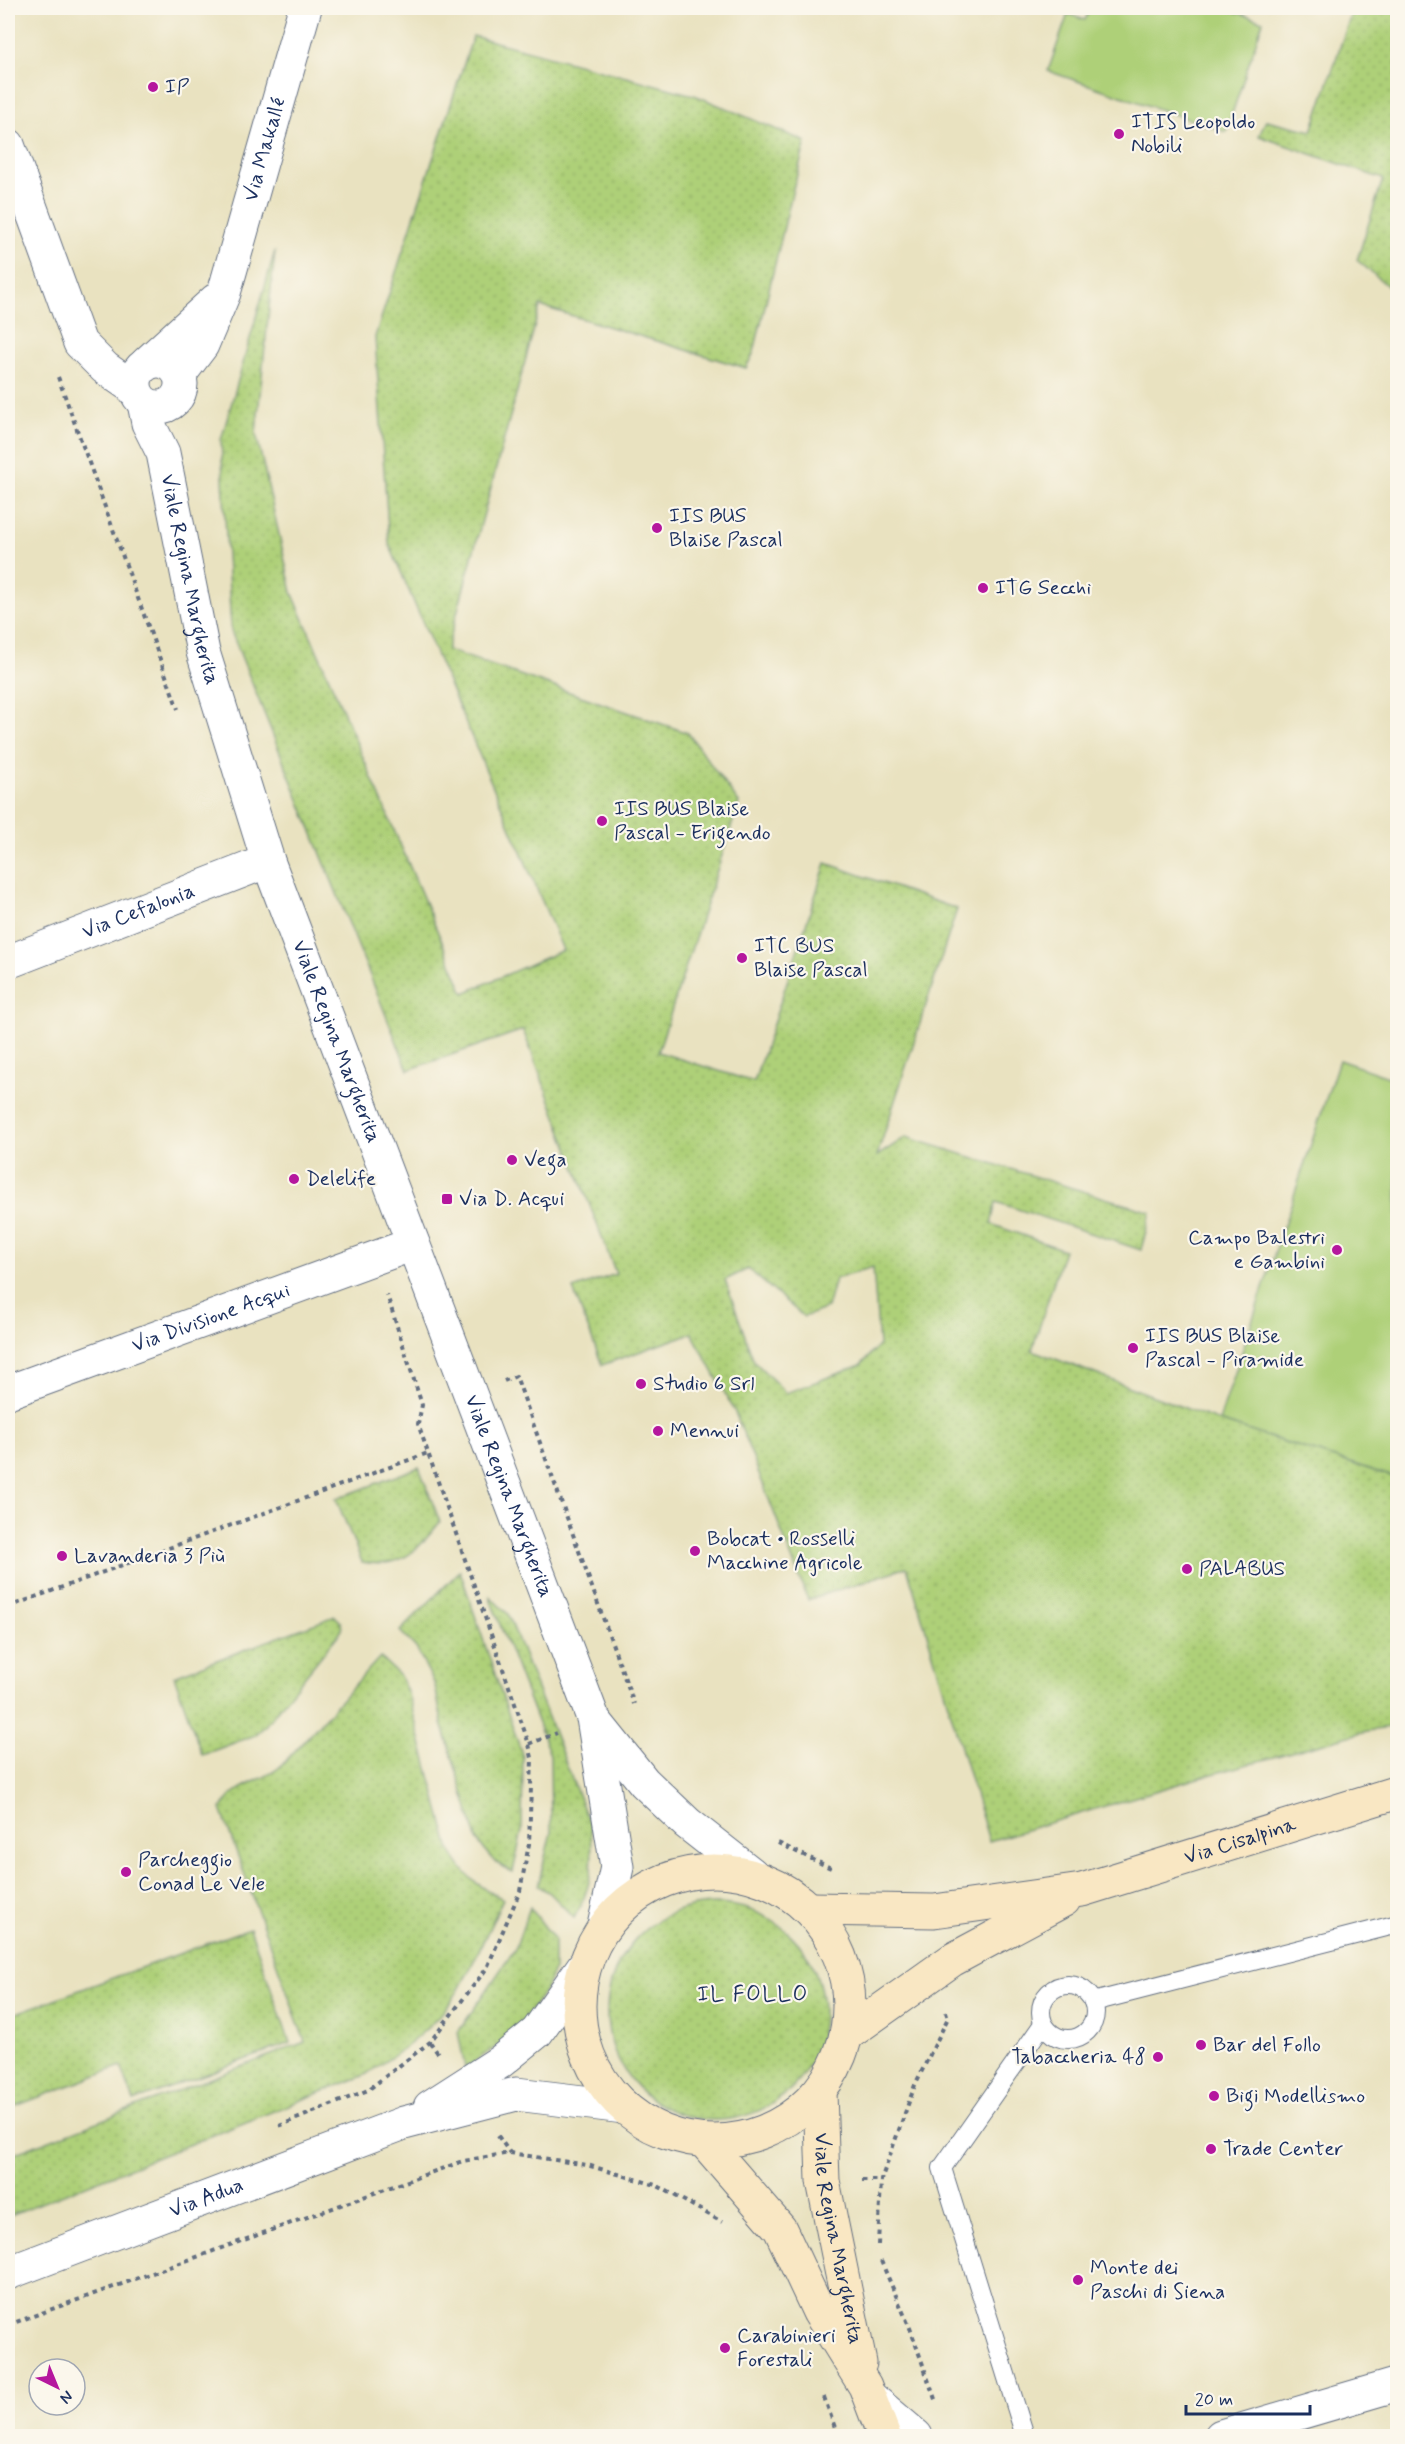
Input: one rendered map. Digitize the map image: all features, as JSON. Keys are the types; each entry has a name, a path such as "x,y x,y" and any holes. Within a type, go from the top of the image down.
{"main road":[{"name":"Via Cisalpina","path":"811,1909 934,1911 1082,1890 1398,1792"},
{"name":"Viale Regina Margherita","path":"711,1870 752,1874 784,1887 811,1909 846,1966 849,2033 820,2092 788,2120 747,2138 704,2141 675,2136 648,2124 624,2107 599,2077 584,2042 579,2003 585,1964 604,1926 633,1896 670,1877 711,1870"},
{"name":"Via Cisalpina","path":"849,2033 952,1960 1082,1890"},
{"name":"Viale Regina Margherita","path":"820,2092 823,2181 868,2392 884,2436"},
{"name":"Viale Regina Margherita","path":"704,2141 780,2229 819,2312 868,2392"}],"street":[{"name":"Via Makallé","path":"156,386 202,345 224,293 305,8"},
{"path":"8,145 80,343 105,368 156,386"},
{"name":"Viale Regina Margherita","path":"156,386 171,428 163,453 203,652 268,861 593,1718 617,1867 604,1926"},
{"name":"Via Cefalonia","path":"8,962 268,861"},
{"name":"Via Divisione Acqui","path":"8,1392 413,1244"},
{"name":"Viale Regina Margherita","path":"593,1718 644,1782 687,1823 752,1874"},
{"name":"Via Adua","path":"404,2124 500,2062 537,2032 585,1964"},
{"name":"Via Adua","path":"8,2273 404,2124 516,2094 624,2107"},
{"path":"1221,2436 1398,2384"},
{"path":"868,2392 916,2436"}],"lane":[{"path":"1093,2002 1398,1924"},
{"path":"1074,1986 1089,1995 1093,2002 1094,2021 1083,2035 1065,2039 1048,2032 1043,2024 1041,2007 1044,1998 1057,1987 1074,1986"},
{"path":"1025,2436 942,2168 1043,2024"}],"path":[{"path":"56,370 180,716"},
{"path":"276,2127 369,2090 430,2042 488,1968 520,1890 529,1844 532,1758 530,1744 418,1424 422,1405 375,1258"},
{"path":"470,1394 516,1376 633,1702 640,1712"},
{"path":"8,1606 428,1453"},
{"path":"772,1840 836,1871"},
{"path":"931,1975 948,2018 915,2085 881,2180 877,2252 910,2328 937,2404"},
{"path":"8,2325 463,2161 510,2153"}],"green space":[{"path":"1090,8 1224,8 1263,21 1226,132 1048,71 1068,14 1085,20"},
{"path":"1353,8 1397,8 1397,294 1357,260 1383,179 1259,136 1266,120 1312,131"},
{"path":"473,36 697,96 806,142 754,352 746,368 540,306 447,650 688,733 739,803 658,1052 754,1082 826,863 957,909 877,1156 906,1137 1151,1212 1141,1250 996,1202 991,1224 1064,1250 1032,1350 1219,1421 1397,1478 1397,1727 1367,1731 1198,1778 989,1841 907,1567 808,1600 735,1412 692,1333 602,1365 573,1289 616,1274 523,1030 408,1070 231,631 221,440 275,251 256,433 292,592 464,993 563,950 389,544 375,337","holes":["873,1267 879,1345 861,1365 786,1393 754,1361 725,1280 748,1269 804,1317 827,1308 835,1279"]},
{"name":"Campo Balestri e Gambini","path":"1339,1060 1397,1080 1397,1478 1219,1421"},
{"path":"419,1467 440,1522 407,1556 388,1563 362,1562 336,1499"},
{"path":"460,1571 523,1757 522,1831 513,1872 492,1859 477,1839 442,1723 435,1685 416,1648 400,1631"},
{"path":"489,1596 508,1614 591,1828 592,1853 588,1885 574,1918 550,1893 538,1886 551,1832 550,1755"},
{"path":"335,1616 341,1622 342,1630 264,1727 255,1735 202,1755 174,1676"},
{"path":"380,1657 400,1676 408,1694 450,1850 472,1879 503,1899 458,1991 428,2028 365,2075 8,2216 8,2156 305,2042 221,1809 239,1790 271,1774 282,1765"},
{"path":"715,1904 736,1906 766,1917 791,1936 810,1961 821,1991 823,2012 821,2033 810,2063 791,2088 766,2107 736,2118 715,2120 694,2118 664,2107 639,2088 620,2063 609,2033 607,2012 609,1991 620,1961 639,1936 664,1917 694,1906"},
{"path":"530,1907 554,1939 554,1970 547,1987 515,2034 465,2068 458,2032 515,1949"},
{"path":"250,1928 290,2043 134,2101 121,2066 8,2109 8,2016"}],"place":[{"name":"IP","path":"153,87"},
{"name":"ITIS Leopoldo Nobili","path":"1119,134"},
{"name":"IIS BUS Blaise Pascal","path":"657,528"},
{"name":"ITG Secchi","path":"983,588"},
{"name":"IIS BUS Blaise Pascal - Erigendo","path":"602,821"},
{"name":"ITC BUS Blaise Pascal","path":"742,958"},
{"name":"Vega","path":"512,1160"},
{"name":"Delelife","path":"294,1179"},
{"name":"Via D. Acqui","path":"447,1199"},
{"name":"Campo Balestri e Gambini","path":"1337,1250"},
{"name":"IIS BUS Blaise Pascal - Piramide","path":"1133,1348"},
{"name":"Studio 6 Srl","path":"641,1384"},
{"name":"Mennui","path":"658,1431"},
{"name":"Bobcat • Rosselli Macchine Agricole","path":"695,1551"},
{"name":"Lavanderia 3 Più","path":"62,1556"},
{"name":"PALABUS","path":"1187,1569"},
{"name":"Parcheggio Conad Le Vele","path":"126,1872"},
{"name":"Bar del Follo","path":"1201,2045"},
{"name":"Tabaccheria 48","path":"1158,2057"},
{"name":"Bigi Modellismo","path":"1214,2096"},
{"name":"Trade Center","path":"1211,2149"},
{"name":"Monte dei Paschi di Siena","path":"1078,2280"},
{"name":"Carabinieri Forestali","path":"725,2348"}],"district":[{"name":"IL FOLLO","path":"753,1995"}]}
